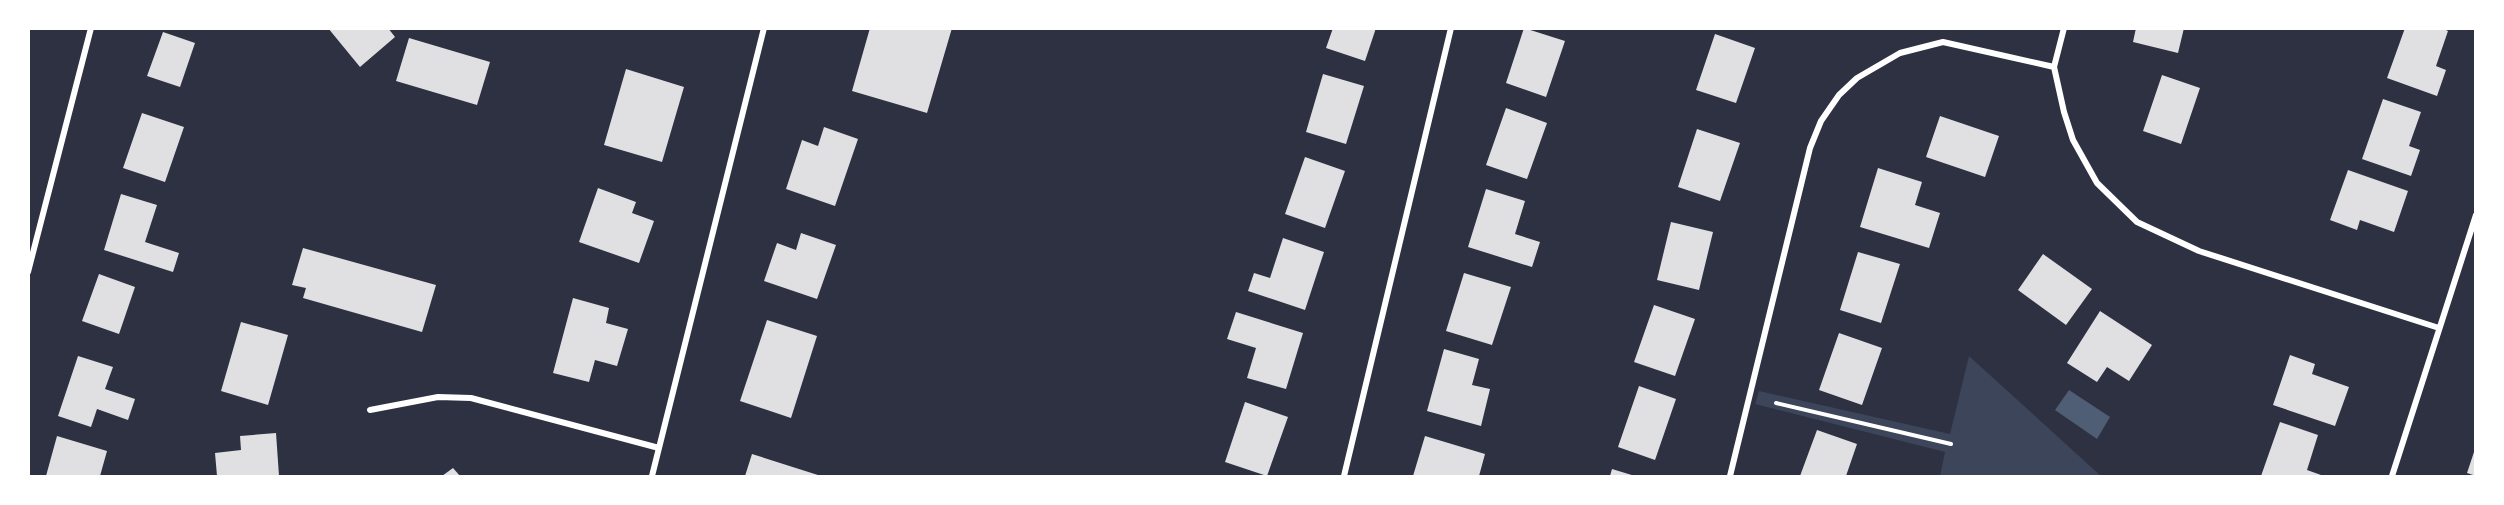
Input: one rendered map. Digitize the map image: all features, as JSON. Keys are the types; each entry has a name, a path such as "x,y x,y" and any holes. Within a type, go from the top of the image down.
{"street":[{"path":"28,272 92,28"},
{"path":"652,477 764,28"},
{"path":"1344,477 1451,28"},
{"path":"2064,28 2054,67 2073,140 2097,183 2137,222 2199,251 2439,328"},
{"path":"1730,477 1810,148 1821,121 1839,96 1857,78 1900,53 1943,42 2054,67"},
{"path":"2392,477 2475,215"},
{"path":"370,410 438,397 471,398 659,448"}],"path":[{"path":"1776,403 1951,444"}],"shaded area":[{"path":"1969,356 2101,476 1940,476 1945,452 1755,404 1759,391 1950,434"},
{"path":"2069,390 2110,417 2097,439 2055,410"}],"building":[{"path":"328,28 388,28 395,37 360,67"},
{"path":"870,28 952,28 927,113 852,91"},
{"path":"1333,28 1376,28 1365,61 1326,48"},
{"path":"1524,28 1565,41 1546,97 1506,83"},
{"path":"2136,28 2184,28 2178,53 2133,42"},
{"path":"2405,28 2442,28 2448,31 2436,66 2446,70 2437,96 2387,78"},
{"path":"163,32 195,43 180,87 147,76"},
{"path":"1715,34 1755,48 1736,103 1696,90"},
{"path":"409,38 490,62 477,105 396,81"},
{"path":"626,69 684,87 662,162 604,145"},
{"path":"1323,74 1364,86 1346,144 1306,132"},
{"path":"2162,75 2200,88 2181,144 2143,131"},
{"path":"2383,99 2421,112 2409,146 2420,150 2411,176 2362,159"},
{"path":"1506,108 1547,123 1527,179 1486,165"},
{"path":"142,113 184,127 165,182 123,168"},
{"path":"1940,116 1999,136 1985,177 1926,157"},
{"path":"824,127 858,139 835,206 786,189 802,140 818,146"},
{"path":"1697,129 1740,143 1720,201 1678,187"},
{"path":"1305,157 1345,171 1325,228 1285,214"},
{"path":"1878,168 1922,182 1915,205 1940,213 1929,248 1860,227"},
{"path":"2348,170 2408,191 2394,232 2360,220 2357,230 2330,220"},
{"path":"598,188 636,202 632,213 654,221 639,263 579,242"},
{"path":"1486,189 1525,201 1515,234 1540,242 1532,267 1468,247"},
{"path":"121,194 157,205 145,242 179,253 173,272 104,250"},
{"path":"1671,222 1713,232 1699,290 1657,280"},
{"path":"801,233 836,245 817,299 764,281 777,243 796,250"},
{"path":"1283,238 1324,252 1305,310 1248,291 1254,273 1270,278"},
{"path":"303,248 436,285 422,332 303,298 306,288 292,285"},
{"path":"1858,252 1900,264 1881,323 1840,310"},
{"path":"2043,254 2092,289 2066,325 2018,290"},
{"path":"1464,273 1511,287 1492,345 1446,331"},
{"path":"99,274 135,287 119,334 82,321"},
{"path":"573,298 609,308 606,323 628,329 617,366 595,360 589,382 553,373"},
{"path":"1654,305 1695,319 1675,376 1634,362"},
{"path":"2100,311 2152,345 2129,381 2107,367 2097,382 2067,363"},
{"path":"1236,312 1303,333 1286,389 1247,378 1256,348 1227,339"},
{"path":"767,320 817,336 791,418 740,401"},
{"path":"241,322 288,335 268,405 221,391"},
{"path":"1839,333 1882,348 1862,405 1819,390"},
{"path":"1444,349 1479,359 1472,385 1490,389 1481,426 1427,411"},
{"path":"2290,355 2315,364 2312,374 2349,387 2335,426 2273,405"},
{"path":"78,356 113,367 105,389 135,399 128,420 97,409 91,427 58,416"},
{"path":"1639,386 1676,399 1655,460 1618,447"},
{"path":"1245,402 1288,417 1267,476 1225,462"},
{"path":"2280,422 2318,435 2307,470 2320,476 2261,476"},
{"path":"1817,430 1857,444 1846,476 1800,476"},
{"path":"276,433 279,476 217,476 215,453 241,450 240,436"},
{"path":"57,436 107,451 100,476 46,476"},
{"path":"1425,436 1485,454 1479,476 1413,476"},
{"path":"2476,449 2476,476 2467,473"},
{"path":"752,454 821,476 745,476"},
{"path":"453,468 460,476 442,476"},
{"path":"1612,469 1635,476 1610,476"}]}
